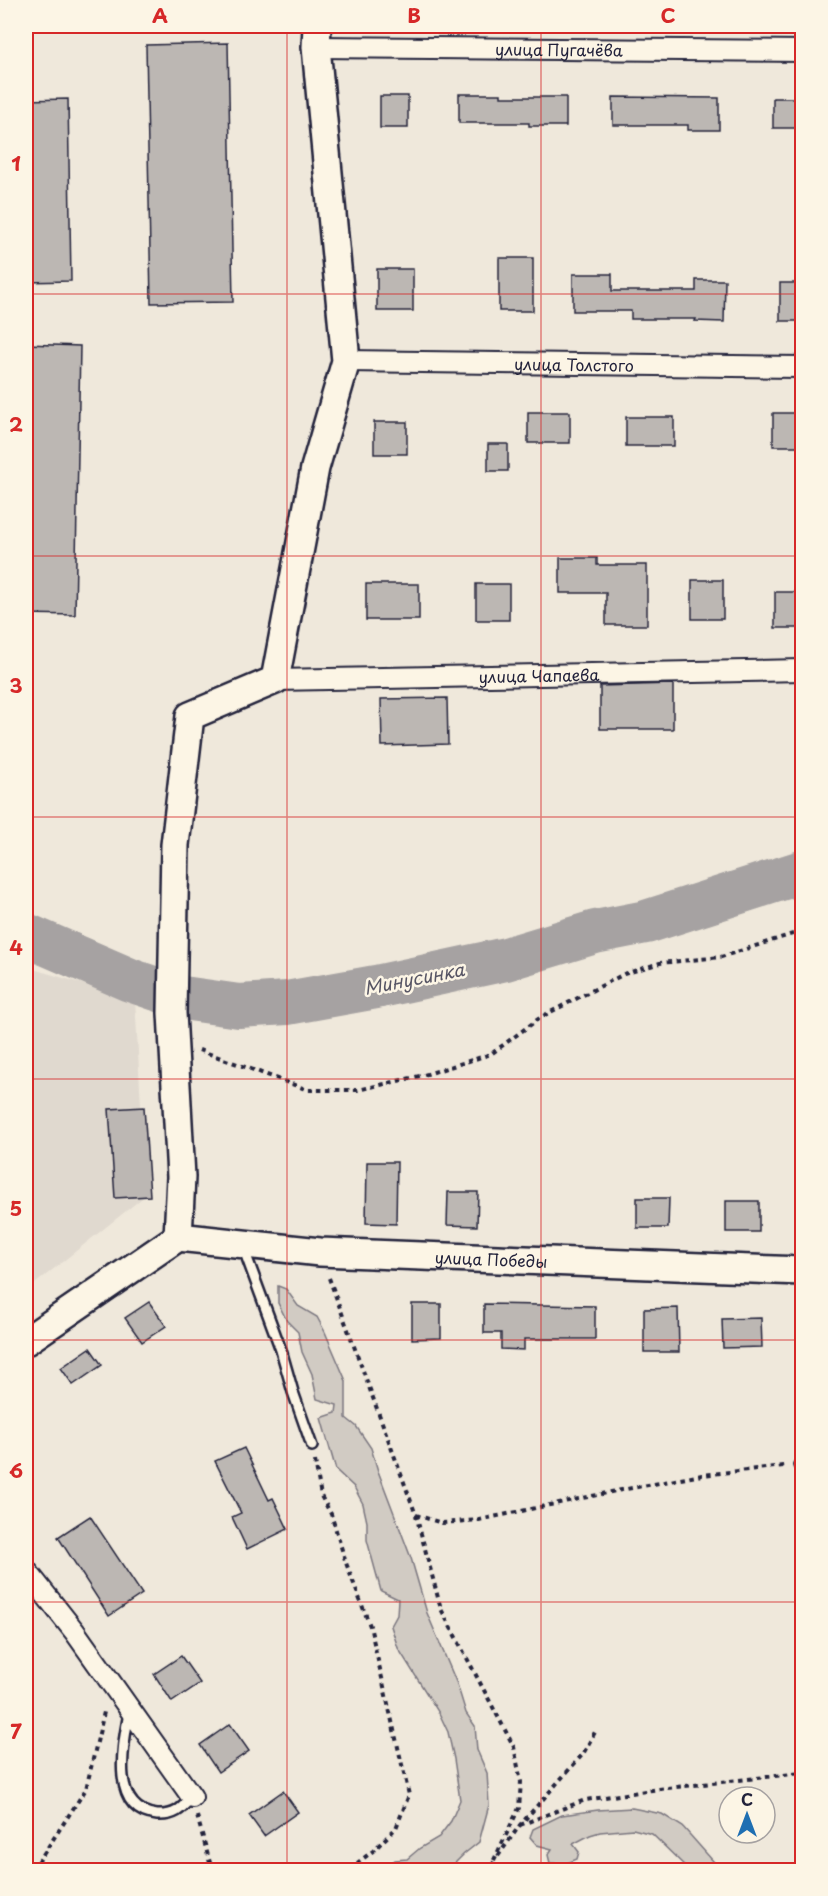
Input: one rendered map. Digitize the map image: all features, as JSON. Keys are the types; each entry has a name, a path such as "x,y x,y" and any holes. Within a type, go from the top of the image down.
{"street":[{"name":"улица Пугачёва","path":"316,36 802,51"},
{"path":"26,1341 178,1237 181,1177 172,1013 175,844 190,716 275,680 315,468 345,362 316,36"},
{"name":"улица Толстого","path":"345,362 802,367"},
{"name":"улица Чапаева","path":"275,680 802,670"},
{"name":"улица Победы","path":"178,1237 320,1252 802,1271"},
{"path":"26,1570 75,1632 192,1797"}],"lane":[{"path":"242,1245 281,1350 312,1446"},
{"path":"129,1710 122,1751 123,1783 131,1801 145,1813 161,1815 180,1811 192,1797"}],"path":[{"path":"173,1041 308,1090 358,1090 424,1075 491,1054 541,1017 624,974 660,963 721,957 802,931"},
{"path":"320,1252 416,1515 441,1609 514,1747 521,1782 519,1808 494,1862"},
{"path":"312,1446 321,1496 331,1514 345,1563 370,1626 409,1795 396,1828 373,1851 348,1870"},
{"path":"416,1515 442,1523 479,1520 702,1475 801,1464"},
{"path":"33,1870 86,1789 111,1683"},
{"path":"487,1870 520,1825 583,1754 595,1732"},
{"path":"520,1825 585,1800 802,1773"},
{"path":"192,1797 212,1870"}],"shaded area":[{"path":"26,967 135,999 146,1195 26,1291"},
{"path":"278,1286 286,1289 298,1306 317,1317 325,1332 346,1381 346,1418 356,1426 371,1448 411,1558 427,1613 457,1684 466,1713 475,1726 477,1750 487,1773 489,1805 479,1842 448,1870 381,1870 395,1860 407,1859 439,1837 451,1821 460,1800 454,1759 448,1732 439,1713 398,1648 391,1626 397,1615 398,1599 381,1591 367,1540 367,1522 363,1504 354,1487 336,1470 321,1418 336,1413 337,1405 317,1399 312,1374 302,1352 298,1332 287,1321 278,1303"},
{"path":"632,1808 662,1814 683,1827 721,1870 689,1870 652,1834 633,1829 590,1835 573,1844 579,1852 577,1859 565,1864 550,1863 548,1855 552,1849 537,1845 530,1837 533,1829 562,1815"}],"building":[{"path":"228,43 233,302 151,303 146,45"},
{"path":"459,94 501,94 501,97 566,97 566,126 529,126 529,123 459,123"},
{"path":"380,96 408,96 408,128 380,128"},
{"path":"613,97 719,98 719,130 688,130 688,125 613,125"},
{"path":"773,98 798,98 798,128 773,128"},
{"path":"68,99 71,281 26,282 26,100"},
{"path":"499,258 533,258 533,311 499,311"},
{"path":"377,269 413,269 413,311 377,311"},
{"path":"573,274 612,274 612,291 696,291 696,280 725,280 724,322 695,321 696,319 631,319 631,311 573,311"},
{"path":"780,283 802,283 802,321 780,321"},
{"path":"26,344 80,346 75,615 26,614"},
{"path":"528,412 570,412 570,443 528,443"},
{"path":"773,413 802,413 802,446 773,446"},
{"path":"626,417 674,417 674,446 626,446"},
{"path":"374,422 407,422 407,454 374,454"},
{"path":"488,444 508,444 508,471 488,471"},
{"path":"560,558 597,558 597,565 647,565 647,625 606,625 606,593 560,593"},
{"path":"692,580 723,580 723,619 692,619"},
{"path":"366,584 419,584 419,620 366,620"},
{"path":"476,584 509,584 509,620 476,620"},
{"path":"775,592 802,592 802,628 775,628"},
{"path":"673,684 673,729 600,729 600,686"},
{"path":"447,698 448,744 382,746 381,699"},
{"path":"144,1107 150,1196 115,1198 109,1109"},
{"path":"367,1162 397,1162 396,1224 366,1223"},
{"path":"448,1192 478,1192 477,1226 447,1225"},
{"path":"637,1198 669,1198 668,1228 637,1228"},
{"path":"726,1201 759,1201 759,1232 726,1232"},
{"path":"149,1302 166,1326 142,1342 125,1318"},
{"path":"412,1304 441,1304 441,1338 412,1339"},
{"path":"484,1304 595,1306 595,1339 524,1339 524,1350 501,1349 501,1333 484,1333"},
{"path":"678,1308 679,1352 644,1352 644,1309"},
{"path":"761,1318 762,1347 723,1348 722,1319"},
{"path":"90,1348 102,1365 73,1385 61,1368"},
{"path":"244,1448 269,1500 273,1498 288,1529 247,1549 232,1517 241,1513 215,1461"},
{"path":"90,1516 142,1594 109,1616 58,1537"},
{"path":"181,1656 200,1683 172,1702 154,1674"},
{"path":"230,1724 249,1751 218,1772 200,1745"},
{"path":"283,1791 298,1812 264,1836 249,1815"}],"waterway":[{"name":"Минусинка","path":"26,935 130,980 183,998 239,1006 287,1003 376,987 506,959 595,932 646,922 802,872"}]}
